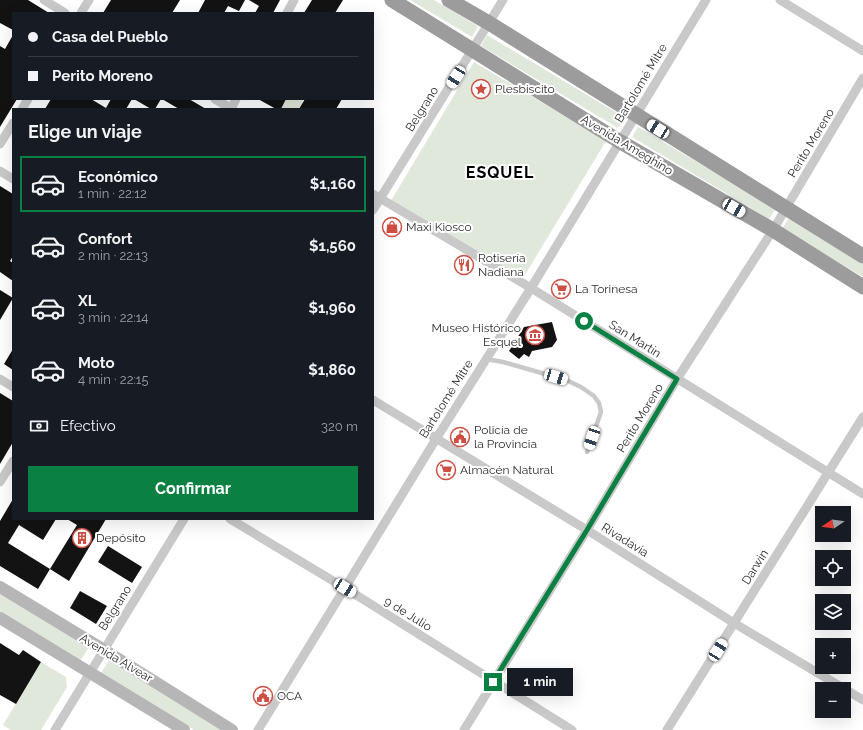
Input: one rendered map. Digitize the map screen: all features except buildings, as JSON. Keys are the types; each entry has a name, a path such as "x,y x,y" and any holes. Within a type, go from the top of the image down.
{"highway":[{"name":"Avenida Ameghino","path":"392,0 619,141 773,230 863,287"},
{"path":"449,0 489,23 863,256"}],"main road":[{"name":"Avenida Alvear","path":"0,587 232,730"},
{"path":"0,618 184,730"}],"street":[{"path":"44,0 63,12"},
{"path":"82,12 89,0"},
{"path":"288,12 294,0"},
{"name":"Belgrano","path":"374,206 377,196 503,0"},
{"name":"Bartolomé Mitre","path":"258,730 436,439 531,288 706,0"},
{"path":"780,0 863,51"},
{"name":"Perito Moreno","path":"464,730 587,530 677,379 773,230 863,78"},
{"path":"217,100 229,108"},
{"path":"0,144 12,125"},
{"path":"0,171 12,178"},
{"name":"San Martín","path":"377,196 531,288 863,494"},
{"path":"0,379 12,386"},
{"name":"Rivadavia","path":"374,401 587,530 734,623 863,700"},
{"name":"Darwin","path":"667,730 863,417"},
{"path":"0,482 12,463"},
{"name":"Belgrano","path":"55,730 183,520"},
{"name":"9 de Julio","path":"232,520 345,588 493,682 572,730"}],"lane":[{"path":"486,359 503,362 566,380 581,387 594,396 599,404 601,412 587,452"}],"shaded area":[{"path":"410,0 434,0 478,26 472,37"},
{"path":"487,35 624,117 618,128 481,46"},
{"path":"474,62 606,141 520,283 389,204"},
{"path":"286,100 303,101 300,108 282,108"},
{"path":"638,127 776,209 769,219 632,137"},
{"path":"789,218 863,262 863,277 782,229"},
{"path":"0,592 89,647 80,661 0,612"},
{"path":"110,659 226,730 194,730 101,673"},
{"path":"41,662 66,677 67,687 41,730 11,730 3,725"}],"place":[{"name":"Plesbiscito","path":"481,89"},
{"name":"Maxi Kiosco","path":"392,227"},
{"name":"Rotisería Nadiana","path":"464,265"},
{"name":"La Torinesa","path":"561,289"},
{"name":"Museo Histórico Esquel","path":"535,335"},
{"name":"Policía de la Provincia","path":"460,437"},
{"name":"Almacén Natural","path":"446,470"},
{"name":"Depósito","path":"82,538"},
{"name":"OCA","path":"263,696"}],"district":[{"name":"ESQUEL","path":"500,172"}],"route":[{"path":"493,682 587,530 677,379 584,321"}]}
